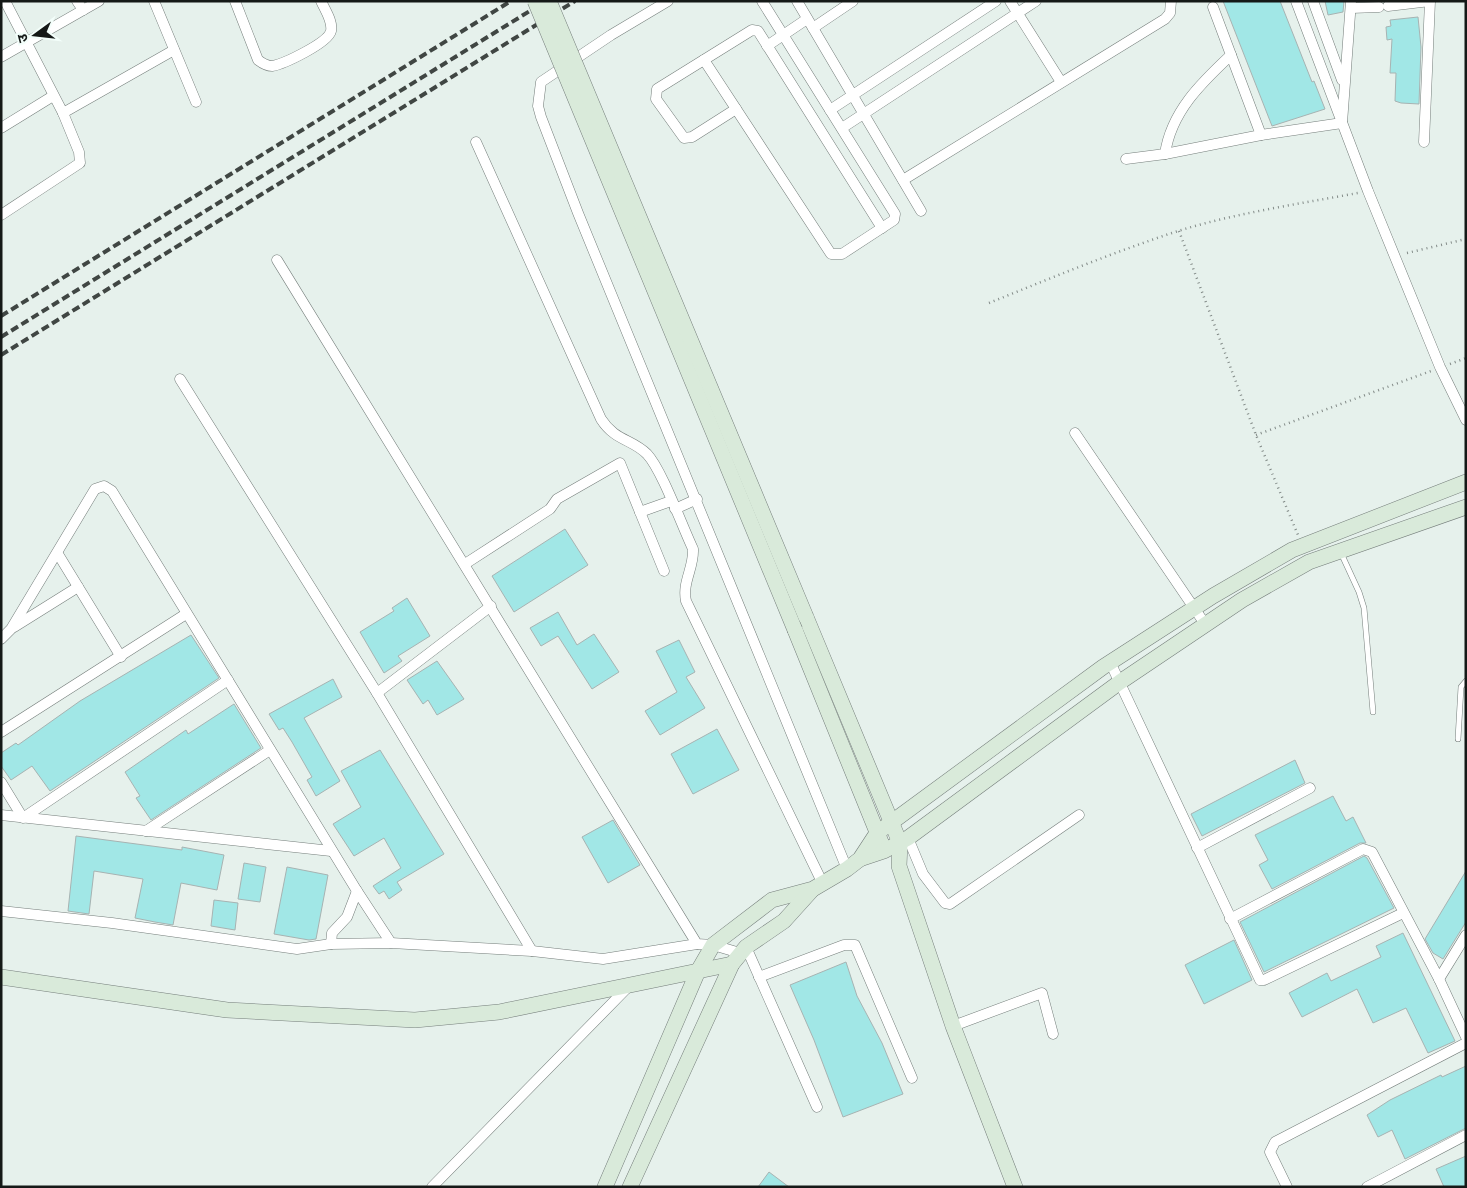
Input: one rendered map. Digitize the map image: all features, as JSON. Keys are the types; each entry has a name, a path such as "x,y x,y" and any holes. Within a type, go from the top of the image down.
{"street":[{"path":"1,215 80,163 79,152 63,113 28,42 5,1"},
{"path":"1,57 28,42 80,6 99,1"},
{"path":"154,1 196,102"},
{"path":"235,1 258,60 263,64 271,66 300,54 326,40 331,27 321,1"},
{"path":"535,1 795,630 884,851 899,866 954,1026 1015,1187"},
{"path":"550,1 892,822 923,874 945,903 950,904 1079,815"},
{"path":"668,1 611,35 541,82 538,106 578,213 697,499 847,869"},
{"path":"704,60 831,254 842,254 894,220 895,214 762,1"},
{"path":"796,1 921,211"},
{"path":"768,46 783,35 810,24 853,1"},
{"path":"830,110 996,1"},
{"path":"1010,1 1061,82"},
{"path":"842,128 1036,1"},
{"path":"903,180 1165,19 1170,13 1171,1"},
{"path":"1296,1 1368,191 1440,368 1466,420"},
{"path":"1314,1 1343,82"},
{"path":"1342,123 1343,82 1351,4 1383,6 1430,1 1424,142"},
{"path":"1214,7 1261,135"},
{"path":"736,109 692,137 684,138 656,99 657,90 752,30 758,31 882,228"},
{"path":"63,113 174,50"},
{"path":"1165,154 1168,137 1179,112 1204,79 1231,55"},
{"path":"1,128 53,96"},
{"path":"1126,159 1342,123"},
{"path":"476,142 601,419 612,434 646,453 673,505 693,549 693,562 685,581 686,602 818,886"},
{"path":"277,260 491,606 705,945"},
{"path":"180,379 377,693 532,951"},
{"path":"1075,433 1206,624"},
{"path":"465,564 550,509 557,499 620,463 664,571"},
{"path":"860,859 877,833 1110,662 1194,607 1302,546 1466,482"},
{"path":"11,629 96,489 104,486 112,491 331,850 390,942"},
{"path":"640,512 697,499"},
{"path":"605,1187 698,970 705,945 772,900 818,886 860,859 884,851 904,841 1120,682 1206,624 1299,567 1466,507"},
{"path":"58,554 121,657"},
{"path":"1,639 11,629 78,586"},
{"path":"377,693 491,606"},
{"path":"1,732 186,614"},
{"path":"1110,662 1256,976 1264,980 1403,913"},
{"path":"23,818 228,680"},
{"path":"146,831 270,750"},
{"path":"1,782 23,818"},
{"path":"1197,848 1310,788"},
{"path":"1,815 331,850"},
{"path":"899,866 904,841"},
{"path":"1230,918 1363,849 1372,852 1465,1030"},
{"path":"1,977 227,1010 415,1020 499,1012 698,970 739,955 784,920 818,886"},
{"path":"331,944 332,934 347,917 357,892"},
{"path":"1,911 112,923 298,949 331,944 390,942 532,951 604,959 705,945 739,955 759,977 817,1107"},
{"path":"1439,979 1466,935"},
{"path":"759,977 844,945 855,945 912,1078"},
{"path":"630,1187 739,955"},
{"path":"432,1187 631,984"},
{"path":"954,1026 1042,993 1053,1034"},
{"path":"1287,1187 1270,1152 1275,1142 1466,1043"},
{"path":"1367,1187 1466,1136"}],"lane":[{"path":"1340,551 1360,592 1364,608 1373,712"},
{"path":"1458,739 1461,687 1466,680"}],"path":[{"path":"989,303 1084,265 1179,231 1255,212 1368,191"},
{"path":"1179,231 1256,435 1302,546"},
{"path":"1396,256 1466,238"},
{"path":"1256,435 1466,358"}],"building":[{"path":"1223,1 1280,1 1312,82 1314,81 1325,109 1272,126"},
{"path":"1325,1 1344,1 1343,12 1328,15"},
{"path":"1418,17 1421,47 1419,104 1401,103 1395,101 1396,73 1390,73 1392,39 1387,40 1386,27 1391,26 1390,20"},
{"path":"565,529 588,565 514,612 492,576"},
{"path":"407,598 430,636 398,656 402,661 384,673 360,632 394,611 392,608"},
{"path":"558,612 577,645 594,634 619,672 592,689 558,636 541,646 530,628"},
{"path":"191,635 219,678 50,791 32,766 11,780 1,766 1,753 16,743 18,745 80,701"},
{"path":"679,640 695,672 686,677 705,708 660,735 645,711 677,692 656,651"},
{"path":"437,661 464,699 437,715 428,700 423,704 407,680"},
{"path":"333,679 342,697 304,718 340,781 316,796 307,780 312,777 292,742 283,728 279,730 269,714"},
{"path":"234,704 261,748 151,820 136,798 140,796 125,772 186,730 188,734"},
{"path":"717,729 739,770 693,794 671,754"},
{"path":"380,750 444,854 397,882 402,890 389,899 384,891 379,894 373,886 401,868 384,838 354,856 333,824 361,807 341,771"},
{"path":"1295,760 1305,783 1202,836 1191,814"},
{"path":"1333,796 1346,821 1353,817 1366,843 1360,843 1272,889 1259,865 1268,860 1255,835"},
{"path":"613,820 640,865 608,883 582,837"},
{"path":"76,836 182,850 182,847 224,855 217,890 181,883 173,925 135,918 143,879 94,871 89,914 68,911"},
{"path":"1364,856 1367,858 1394,908 1264,972 1240,922"},
{"path":"244,863 266,867 260,902 238,899"},
{"path":"287,867 328,875 316,939 309,940 274,934"},
{"path":"1466,871 1466,922 1443,959 1433,953 1425,939"},
{"path":"214,900 238,903 235,930 211,926"},
{"path":"1403,933 1455,1041 1428,1053 1406,1008 1373,1023 1357,989 1302,1017 1289,993 1327,973 1331,981 1381,957 1376,946"},
{"path":"1234,940 1252,980 1204,1004 1185,965"},
{"path":"846,962 857,996 882,1043 903,1094 843,1117 814,1040 790,985"},
{"path":"1466,1066 1466,1128 1405,1159 1392,1130 1378,1137 1367,1115 1390,1100 1441,1075 1442,1077"},
{"path":"1466,1156 1466,1187 1444,1187 1436,1169"},
{"path":"769,1172 789,1187 758,1187"}],"railway":[{"path":"1,316 511,1"},
{"path":"1,337 546,1"},
{"path":"1,355 575,1"}]}
